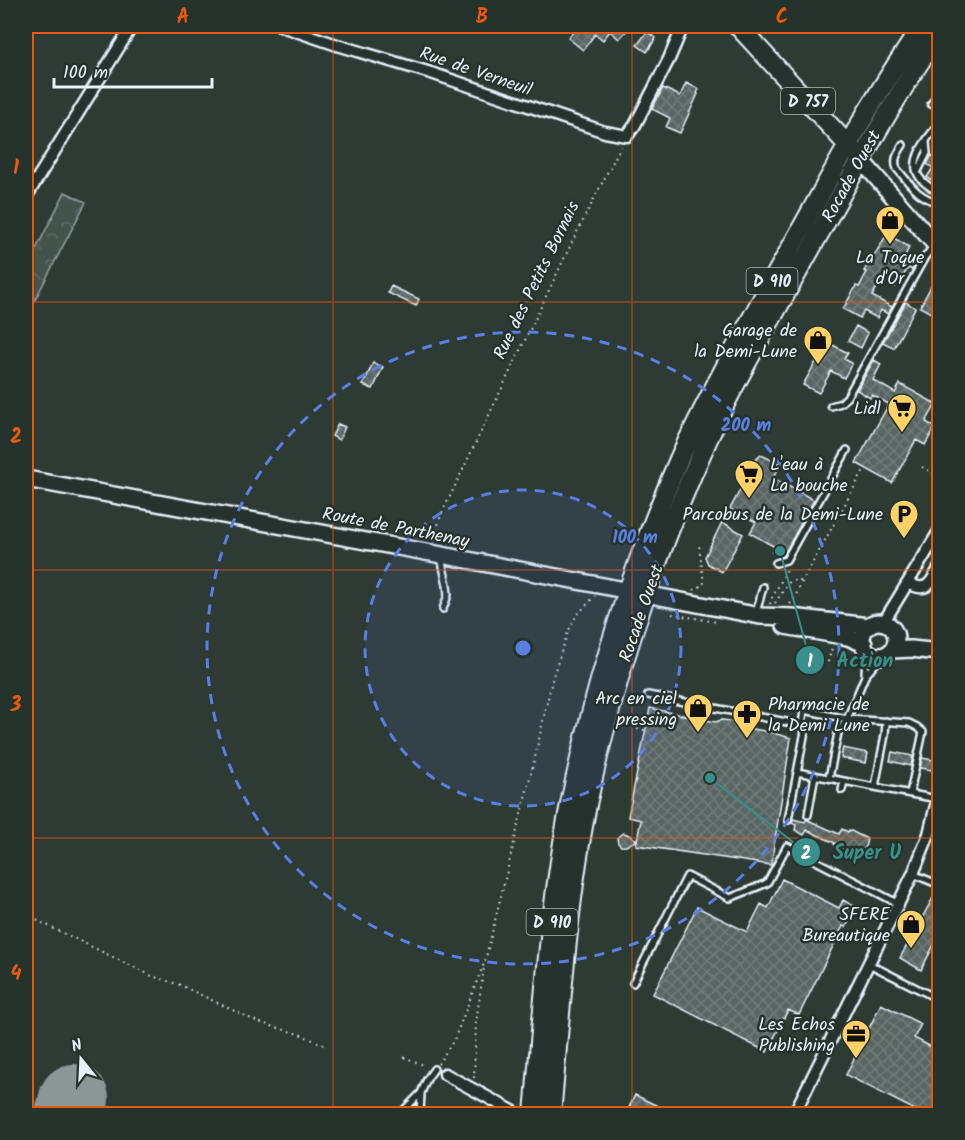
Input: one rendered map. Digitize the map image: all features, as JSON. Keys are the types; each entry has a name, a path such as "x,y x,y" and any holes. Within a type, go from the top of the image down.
{"main road":[{"name":"D 757","path":"738,26 861,160"},
{"name":"D 910","path":"636,593 658,510 690,438 730,358 878,93 922,26"},
{"name":"Rocade Ouest","path":"534,1114 552,920 567,819 595,701 636,593 672,525 708,439 758,343 861,160 906,82 939,32"},
{"path":"861,160 938,244"},
{"name":"Route de Parthenay","path":"26,480 758,615 882,628 905,638 927,642 939,650"},
{"name":"Rocade Ouest","path":"551,1114 571,914 588,800 623,664 636,593"},
{"name":"Route de Parthenay","path":"758,615 780,625 848,637 865,647"},
{"path":"882,628 896,643 887,653 875,655 865,647 864,634 882,628"},
{"name":"Route de Parthenay","path":"887,653 911,649 939,650"}],"street":[{"path":"26,197 132,26"},
{"name":"Rue de Verneuil","path":"281,26 431,73 605,132 627,136"},
{"path":"627,136 669,59 683,26"},
{"path":"882,628 939,530"},
{"path":"908,583 923,588 928,585 939,567"},
{"path":"794,1114 913,874 929,834 938,794"},
{"path":"445,1074 518,1114"}],"lane":[{"path":"931,104 939,95"},
{"path":"939,122 919,151 915,164 922,180 939,193"},
{"path":"903,145 896,158 897,169 921,196 939,202"},
{"path":"831,406 841,403 850,393 925,257 938,244"},
{"path":"779,562 786,560 847,450"},
{"path":"436,554 447,585 448,595 443,609"},
{"path":"758,615 763,587"},
{"path":"865,647 865,676"},
{"path":"829,778 838,733 847,719 865,676 887,653"},
{"path":"648,695 802,725"},
{"path":"788,820 805,731 802,725 804,710 847,719 909,723 917,727 923,732 910,794"},
{"path":"875,787 886,721"},
{"path":"797,772 910,794 938,794"},
{"path":"808,815 815,775"},
{"path":"842,790 844,781"},
{"path":"633,983 687,876 730,898 767,884 787,846 899,904"},
{"path":"913,874 939,885"},
{"path":"869,964 934,997 939,1010"},
{"path":"420,1114 421,1093 434,1070"},
{"path":"400,1114 421,1093"}],"path":[{"name":"Rue des Petits Bornais","path":"436,554 435,533 441,515 575,237 627,136"},
{"path":"922,467 939,477"},
{"path":"793,601 865,468"},
{"path":"693,590 704,584 699,545"},
{"path":"779,562 786,572 770,604 774,605 790,581 802,582"},
{"path":"474,1090 476,1022 485,962 553,676 576,616 590,600 607,588"},
{"path":"828,662 835,640"},
{"path":"637,729 645,730"},
{"path":"26,915 152,976 180,985 258,1023 302,1035 326,1046"},
{"path":"404,1057 434,1070 454,1040 485,962"}],"green space":[{"path":"65,192 86,202 26,317 26,269"}],"building":[{"path":"578,26 631,26 619,39 610,31 603,40 595,34 583,50 568,38"},
{"path":"647,32 656,38 647,52 637,45"},
{"path":"686,83 699,89 680,133 666,127 670,118 652,109 663,88 680,96"},
{"path":"932,155 938,160 939,158 939,185 927,177 933,168 927,164"},
{"path":"887,234 909,247 905,256 916,263 912,270 908,268 895,287 882,279 872,296 892,307 888,314 881,310 877,318 864,311 860,318 843,309 856,286 859,287 867,272 864,271"},
{"path":"939,271 939,293 931,313 920,307"},
{"path":"391,286 419,299 416,306 388,293"},
{"path":"906,302 915,308 894,348 883,342"},
{"path":"856,326 868,333 861,348 848,341"},
{"path":"827,342 848,353 844,359 852,363 844,378 831,371 819,393 803,385"},
{"name":"Lidl","path":"874,360 881,364 873,380 895,393 900,384 936,404 926,422 935,427 925,445 916,440 892,483 856,463 889,404 872,395 870,398 857,390"},
{"path":"373,363 383,367 373,389 363,385"},
{"path":"338,424 345,427 339,440 332,436"},
{"path":"761,455 781,464 773,478 814,500 781,557 772,552 775,547 750,533 756,522 730,509 757,458"},
{"path":"722,522 743,534 722,572 708,564 705,557"},
{"path":"650,708 715,722 730,721 742,727 791,738 771,865 636,845 641,820 628,817"},
{"path":"843,748 868,753 866,763 841,758"},
{"path":"892,752 913,756 911,766 890,761"},
{"path":"922,758 934,760 932,770 920,768"},
{"path":"793,819 805,822 808,820 839,834 842,829 848,832 849,830 867,839 863,855 848,851 807,830 804,835 795,830 796,825 792,823"},
{"path":"623,833 637,840 621,846 617,838"},
{"path":"782,879 839,908 843,900 856,907 846,927 843,926 799,1015 788,1010 767,1052 653,994 697,907 747,932 761,904 768,908"},
{"path":"934,896 939,899 939,935 921,970 900,958"},
{"path":"881,1004 921,1024 914,1038 939,1051 939,1114 923,1114 846,1075"},
{"path":"635,1095 662,1108 659,1114 626,1114"}],"runway":[{"path":"70,1114 74,1099"}],"place":[{"name":"La Toque d'Or","path":"890,246"},
{"name":"Garage de la Demi-Lune","path":"818,366"},
{"name":"Lidl","path":"902,434"},
{"name":"L'eau à La bouche","path":"749,500"},
{"name":"Parcobus de la Demi-Lune","path":"904,540"},
{"name":"Action","path":"780,551"},
{"name":"Arc en ciel pressing","path":"698,734"},
{"name":"Pharmacie de la Demi Lune","path":"747,740"},
{"name":"Super U","path":"710,778"},
{"name":"SFERE Bureautique","path":"911,950"},
{"name":"Les Echos Publishing","path":"856,1060"}]}
